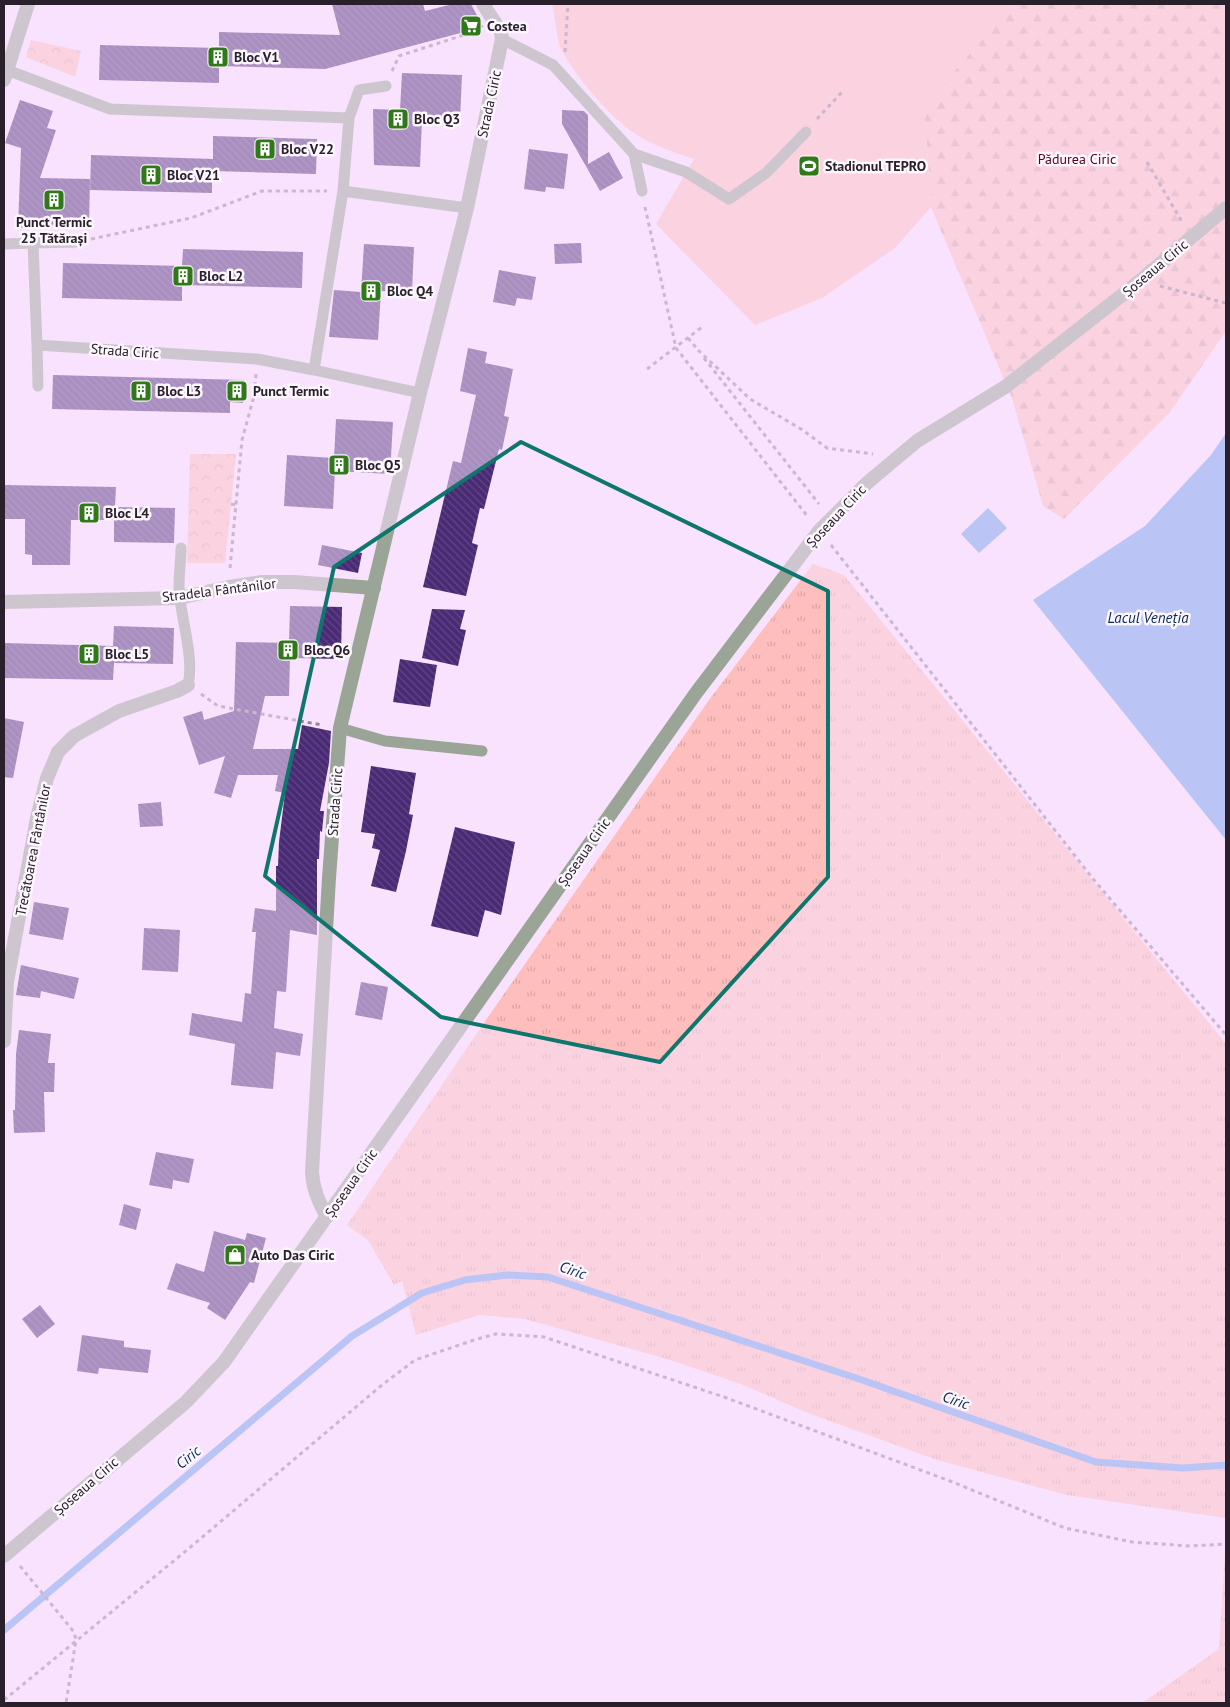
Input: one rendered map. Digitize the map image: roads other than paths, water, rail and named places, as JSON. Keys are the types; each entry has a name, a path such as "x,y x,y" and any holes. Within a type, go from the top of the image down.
{"street":[{"path":"6,75 28,4"},
{"path":"482,4 501,32 502,39"},
{"name":"Strada Ciric","path":"327,1218 316,1197 312,1172 329,878 340,728 420,393 467,208 502,39"},
{"name":"Șoseaua Ciric","path":"4,1556 186,1402 224,1362 696,694 830,518 867,483 917,441 1004,387 1140,281 1226,208"},
{"name":"Stradela Fântânilor","path":"4,602 179,598 229,586 262,582 294,582 374,588"},
{"name":"Trecătoarea Fântânilor","path":"4,1040 5,982 37,818 47,778 58,752 74,736 119,711 177,691 188,685"}],"lane":[{"path":"502,39 553,65 634,154 686,172 729,199 766,173 806,132"},
{"path":"6,75 110,109 349,118"},
{"path":"314,370 343,191 349,118 359,90 386,86"},
{"path":"634,154 642,191"},
{"path":"343,191 467,208"},
{"path":"4,244 76,242"},
{"path":"33,243 38,386"},
{"name":"Strada Ciric","path":"38,345 257,359 420,393"},
{"path":"181,548 179,598 184,617 190,675 188,685"},
{"path":"340,728 385,741 482,751"}],"water":[{"name":"Lacul Veneția","path":"1226,433 1226,840 1033,600 1145,526 1211,455"},
{"path":"988,508 1007,528 979,553 961,534"}],"waterway":[{"name":"Ciric","path":"4,1630 352,1336 422,1293 465,1280 507,1275 548,1277 859,1379 1096,1462 1183,1468 1226,1465"}],"place":[{"name":"Costea","path":"471,26"},
{"name":"Bloc V1","path":"218,57"},
{"name":"Bloc Q3","path":"398,119"},
{"name":"Bloc V22","path":"265,149"},
{"name":"Stadionul TEPRO","path":"809,166"},
{"name":"Bloc V21","path":"151,175"},
{"name":"Punct Termic 25 Tătărași","path":"54,200"},
{"name":"Bloc L2","path":"183,276"},
{"name":"Bloc Q4","path":"371,291"},
{"name":"Bloc L3","path":"141,391"},
{"name":"Punct Termic","path":"237,391"},
{"name":"Bloc Q5","path":"339,465"},
{"name":"Bloc L4","path":"89,513"},
{"name":"Bloc Q6","path":"288,650"},
{"name":"Bloc L5","path":"89,654"},
{"name":"Auto Das Ciric","path":"235,1255"}],"park label":[{"name":"Pădurea Ciric","path":"1077,159"}]}
